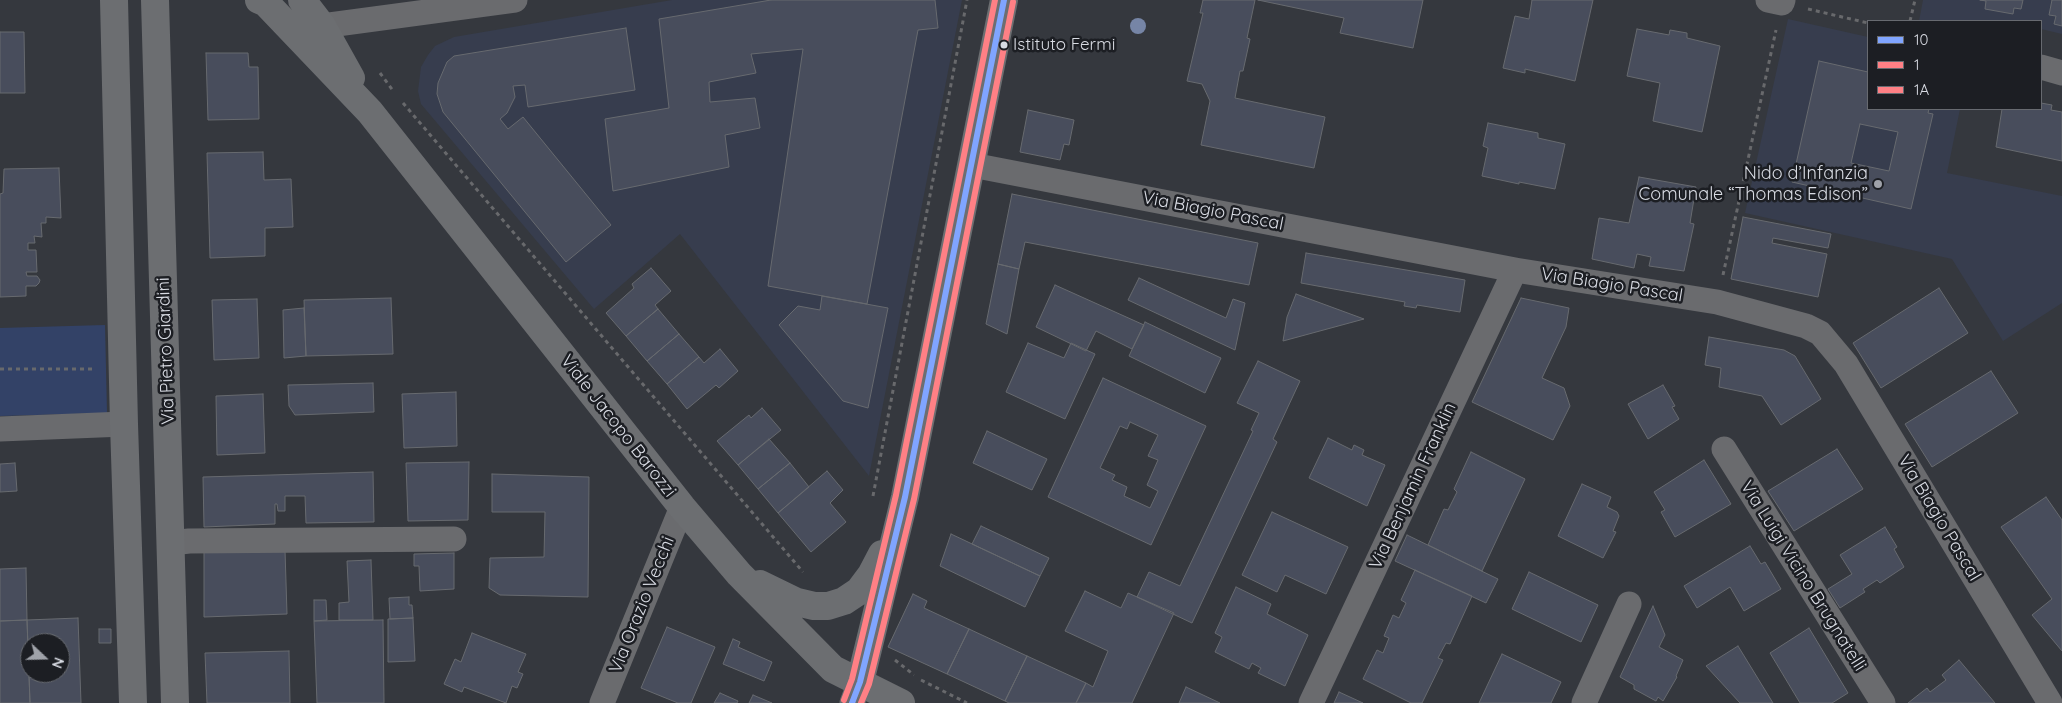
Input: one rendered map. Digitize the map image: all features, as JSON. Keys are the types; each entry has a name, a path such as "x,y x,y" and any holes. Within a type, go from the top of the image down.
{"street":[{"path":"114,0 122,366 133,703"},
{"name":"Viale Jacopo Barozzi","path":"260,0 266,3 370,112 682,507 740,574 856,693 901,703"},
{"name":"Viale Jacopo Barozzi","path":"302,0 322,26 370,112"},
{"path":"322,26 515,0"},
{"path":"856,693 905,497 1004,0"},
{"path":"115,55 160,2"},
{"name":"Via Pietro Giardini","path":"160,2 175,703"},
{"path":"2042,67 2062,73"},
{"name":"Via Biagio Pascal","path":"972,164 1515,270 1717,302 1806,326 1820,333 1833,346 1846,364 2050,703"},
{"name":"Via Benjamin Franklin","path":"1311,703 1515,270"},
{"path":"0,430 124,424"},
{"name":"Via Luigi Vicino Brugnatelli","path":"1724,449 1883,703"},
{"path":"740,574 797,602 814,606 828,606 844,601 859,591 872,574 905,497"},
{"name":"Via Orazio Vecchi","path":"602,703 682,507"},
{"path":"172,543 189,541 454,539"},
{"path":"1584,703 1629,604"}],"path":[{"path":"872,500 967,0"},
{"path":"1910,20 1915,0"},
{"path":"1717,302 1778,1 1867,23"},
{"path":"379,71 396,95"},
{"path":"402,102 809,578"},
{"path":"0,369 106,369 122,366"},
{"path":"872,632 885,638 886,647 892,658 921,680 967,703"}],"shaded area":[{"path":"672,0 962,0 869,476 680,234 594,309 421,104 418,91 421,67 435,46 454,37"},
{"path":"1923,0 2062,0 2062,34 2042,29 2042,20 1919,20"},
{"name":"Nido d’Infanzia Comunale “Thomas Edison”","path":"1788,19 1867,37 1867,110 1960,110 1947,173 2062,196 2062,303 2003,341 1952,259 1745,213"},
{"path":"105,325 107,413 0,416 0,328"}],"building":[{"path":"771,0 935,0 938,28 918,30 867,304 768,286 803,49 751,54 756,73 709,82 710,102 755,98 760,128 725,135 729,167 613,191 605,119 669,108 659,19"},
{"path":"1203,0 1255,0 1247,38 1250,39 1243,71 1240,71 1235,98 1325,117 1314,168 1201,145 1210,101 1202,84 1187,81 1203,13 1200,13"},
{"path":"1258,0 1423,0 1413,48 1340,33 1344,18"},
{"path":"1532,0 1593,0 1575,81 1525,69 1525,73 1503,68 1515,16 1529,19"},
{"path":"1980,0 2023,0 2021,9 2014,8 2013,14 1985,9 1986,1"},
{"path":"2052,0 2062,0 2062,26 2054,24 2056,16 2049,15"},
{"path":"626,28 635,90 528,107 525,85 513,86 515,97 507,113 500,119 508,129 523,117 611,225 566,262 443,112 437,94 438,83 447,62 454,56"},
{"path":"1637,29 1669,35 1670,30 1687,33 1687,38 1720,46 1702,132 1653,121 1660,83 1627,76"},
{"path":"0,32 24,32 25,93 0,93"},
{"path":"206,53 248,53 249,67 258,67 259,119 208,120"},
{"path":"1819,61 1867,72 1867,110 1929,110 1928,113 1933,114 1911,209 1792,182","holes":["1860,124 1898,132 1889,171 1851,163"]},
{"path":"2042,103 2052,105 2051,110 2062,112 2062,161 1996,147 2002,110 2042,110"},
{"path":"1028,110 1074,120 1069,145 1064,144 1060,160 1020,152"},
{"path":"1488,123 1538,133 1538,138 1565,144 1555,189 1482,176 1488,148 1483,146"},
{"path":"263,152 264,180 291,179 293,227 265,228 265,256 210,258 207,153"},
{"path":"59,168 61,218 46,217 46,223 41,223 42,237 34,236 35,243 28,243 28,250 36,250 37,272 26,272 27,276 37,276 40,280 39,283 36,286 26,286 26,296 0,297 0,194 3,193 4,169"},
{"path":"1639,177 1696,187 1690,223 1694,224 1684,271 1649,266 1651,257 1637,254 1634,268 1592,259 1599,218 1629,223"},
{"path":"1012,194 1258,243 1249,285 1025,242 1019,269 998,264"},
{"path":"1743,217 1831,234 1828,248 1773,238 1772,243 1827,254 1818,297 1731,279"},
{"path":"1306,253 1465,280 1460,312 1417,305 1416,308 1404,306 1405,302 1301,283"},
{"path":"998,264 1019,269 1007,334 986,324"},
{"path":"651,268 671,291 655,305 658,309 626,336 606,313 634,288 632,284"},
{"path":"1139,278 1226,318 1233,299 1245,303 1235,350 1128,300"},
{"path":"1055,285 1144,325 1132,349 1096,331 1086,351 1036,327"},
{"path":"1939,288 1968,333 1881,388 1853,343"},
{"path":"1296,294 1364,319 1283,341 1287,317"},
{"path":"822,296 888,308 868,408 843,401 779,325 798,306 820,310"},
{"path":"391,298 393,354 306,356 304,300"},
{"path":"1521,298 1569,308 1566,327 1542,378 1564,388 1570,406 1553,440 1472,402"},
{"path":"257,299 259,358 214,360 212,300"},
{"path":"304,308 306,356 284,358 283,310"},
{"path":"658,309 679,334 647,361 626,336"},
{"path":"1145,322 1221,358 1205,393 1129,356"},
{"path":"679,334 699,357 667,384 647,361"},
{"path":"1709,337 1784,350 1795,356 1821,399 1781,425 1762,396 1719,387 1721,368 1705,365"},
{"path":"1028,343 1064,358 1071,343 1095,354 1065,419 1006,392"},
{"path":"720,349 738,371 719,388 716,385 687,409 667,384 699,357 704,363"},
{"path":"1258,361 1300,381 1273,439 1277,442 1192,623 1137,597 1149,572 1180,586 1253,431 1251,430 1259,413 1237,403"},
{"path":"1991,371 2018,413 1932,467 1905,424"},
{"path":"1103,378 1206,426 1151,545 1048,497","holes":["1130,422 1158,435 1148,456 1158,460 1147,485 1158,491 1150,508 1124,496 1127,487 1112,480 1115,475 1100,468 1120,426 1127,429"]},
{"path":"373,383 374,412 295,415 289,406 288,385"},
{"path":"1663,385 1675,406 1672,407 1679,419 1648,439 1628,404"},
{"path":"456,392 457,446 404,448 402,394"},
{"path":"263,394 265,453 217,455 216,396"},
{"path":"762,408 781,430 738,465 717,441 749,415 751,418"},
{"path":"987,431 1047,459 1032,490 973,463"},
{"path":"1328,438 1352,450 1354,445 1364,450 1362,455 1385,465 1367,506 1309,478"},
{"path":"769,439 790,463 758,489 738,465"},
{"path":"1837,449 1863,489 1794,531 1768,491"},
{"path":"1471,452 1525,479 1482,571 1428,545 1444,509 1448,510 1457,492 1454,489"},
{"path":"1704,460 1731,504 1675,537 1661,512 1665,510 1654,492"},
{"path":"469,462 468,520 408,521 406,463"},
{"path":"15,463 17,491 0,492 0,464"},
{"path":"790,463 809,487 778,513 758,489"},
{"path":"827,471 843,490 830,503 846,522 811,552 778,513"},
{"path":"373,472 374,522 306,523 305,496 285,496 285,511 278,511 277,504 275,504 275,524 204,527 203,477"},
{"path":"492,474 589,477 588,597 500,595 489,588 490,558 544,557 545,512 492,512"},
{"path":"1582,484 1611,497 1607,507 1617,512 1619,516 1613,531 1616,532 1603,558 1558,536"},
{"path":"2046,497 2062,520 2062,651 2032,615 2052,599 2001,527"},
{"path":"1272,512 1348,547 1326,594 1285,575 1277,592 1242,575"},
{"path":"981,526 1049,558 1040,576 972,544"},
{"path":"1885,527 1897,547 1894,549 1904,567 1880,583 1877,580 1863,589 1865,592 1840,608 1828,589 1852,574 1840,555"},
{"path":"951,534 1040,576 1025,607 940,566"},
{"path":"1407,535 1498,579 1486,603 1395,561"},
{"path":"1750,546 1761,564 1765,562 1781,589 1744,611 1730,587 1697,608 1684,586"},
{"path":"285,550 287,614 204,617 204,552"},
{"path":"454,553 454,589 420,591 419,566 414,566 414,554"},
{"path":"371,560 373,620 339,620 339,603 349,602 347,561"},
{"path":"26,568 27,620 0,621 0,569"},
{"path":"1415,570 1472,596 1450,644 1446,643 1438,658 1443,660 1422,703 1411,703 1363,679 1377,650 1383,653 1389,638 1384,636 1393,615 1399,618 1406,603 1401,600"},
{"path":"1529,572 1598,605 1581,642 1512,609"},
{"path":"1236,587 1271,604 1267,614 1308,635 1285,686 1258,673 1261,668 1252,663 1249,669 1215,652 1222,637 1215,633"},
{"path":"1085,591 1121,608 1128,593 1174,613 1132,703 1076,703 1086,683 1093,687 1108,651 1065,631"},
{"path":"913,594 927,601 924,608 969,629 947,674 888,647"},
{"path":"409,597 413,618 390,619 389,598"},
{"path":"314,600 326,600 327,620 314,621"},
{"path":"1653,606 1665,635 1659,647 1683,660 1677,677 1663,701 1658,697 1656,701 1634,689 1634,685 1620,677"},
{"path":"78,618 81,703 30,703 29,683 70,683 70,633 27,633 27,620"},
{"path":"413,618 415,661 388,662 388,619"},
{"path":"27,620 27,633 20,633 20,683 29,683 30,703 0,703 0,621"},
{"path":"383,620 384,703 317,703 314,621"},
{"path":"667,627 715,647 691,703 678,703 641,688"},
{"path":"1809,628 1848,693 1832,703 1800,703 1770,653"},
{"path":"99,629 111,629 111,643 99,643"},
{"path":"969,629 1027,656 1005,701 947,674"},
{"path":"472,633 526,654 518,672 523,674 517,688 512,686 506,703 464,687 462,692 444,684 455,659 461,662"},
{"path":"733,639 740,642 738,647 772,662 764,681 723,664"},
{"path":"1738,646 1773,703 1740,703 1706,666"},
{"path":"289,651 290,703 207,703 205,653"},
{"path":"1502,654 1561,682 1551,703 1479,703"},
{"path":"1027,656 1086,683 1076,703 1009,703 1005,701"},
{"path":"1959,660 1995,703 1908,703 1927,688 1930,692 1946,680 1942,675"},
{"path":"1186,687 1220,703 1179,703"},
{"path":"1339,692 1363,703 1334,703"},
{"path":"720,693 738,701 737,703 714,703"},
{"path":"753,695 772,703 749,703"}],"transit line":[{"name":"1A","path":"844,700 852,679 896,495 995,0"},
{"name":"10","path":"852,703 860,682 905,497 1004,0"},
{"name":"1","path":"861,703 869,684 914,499 1013,2"}],"place":[{"name":"Istituto Fermi","path":"1004,45"},
{"name":"Nido d’Infanzia Comunale “Thomas Edison”","path":"1878,184"}]}
